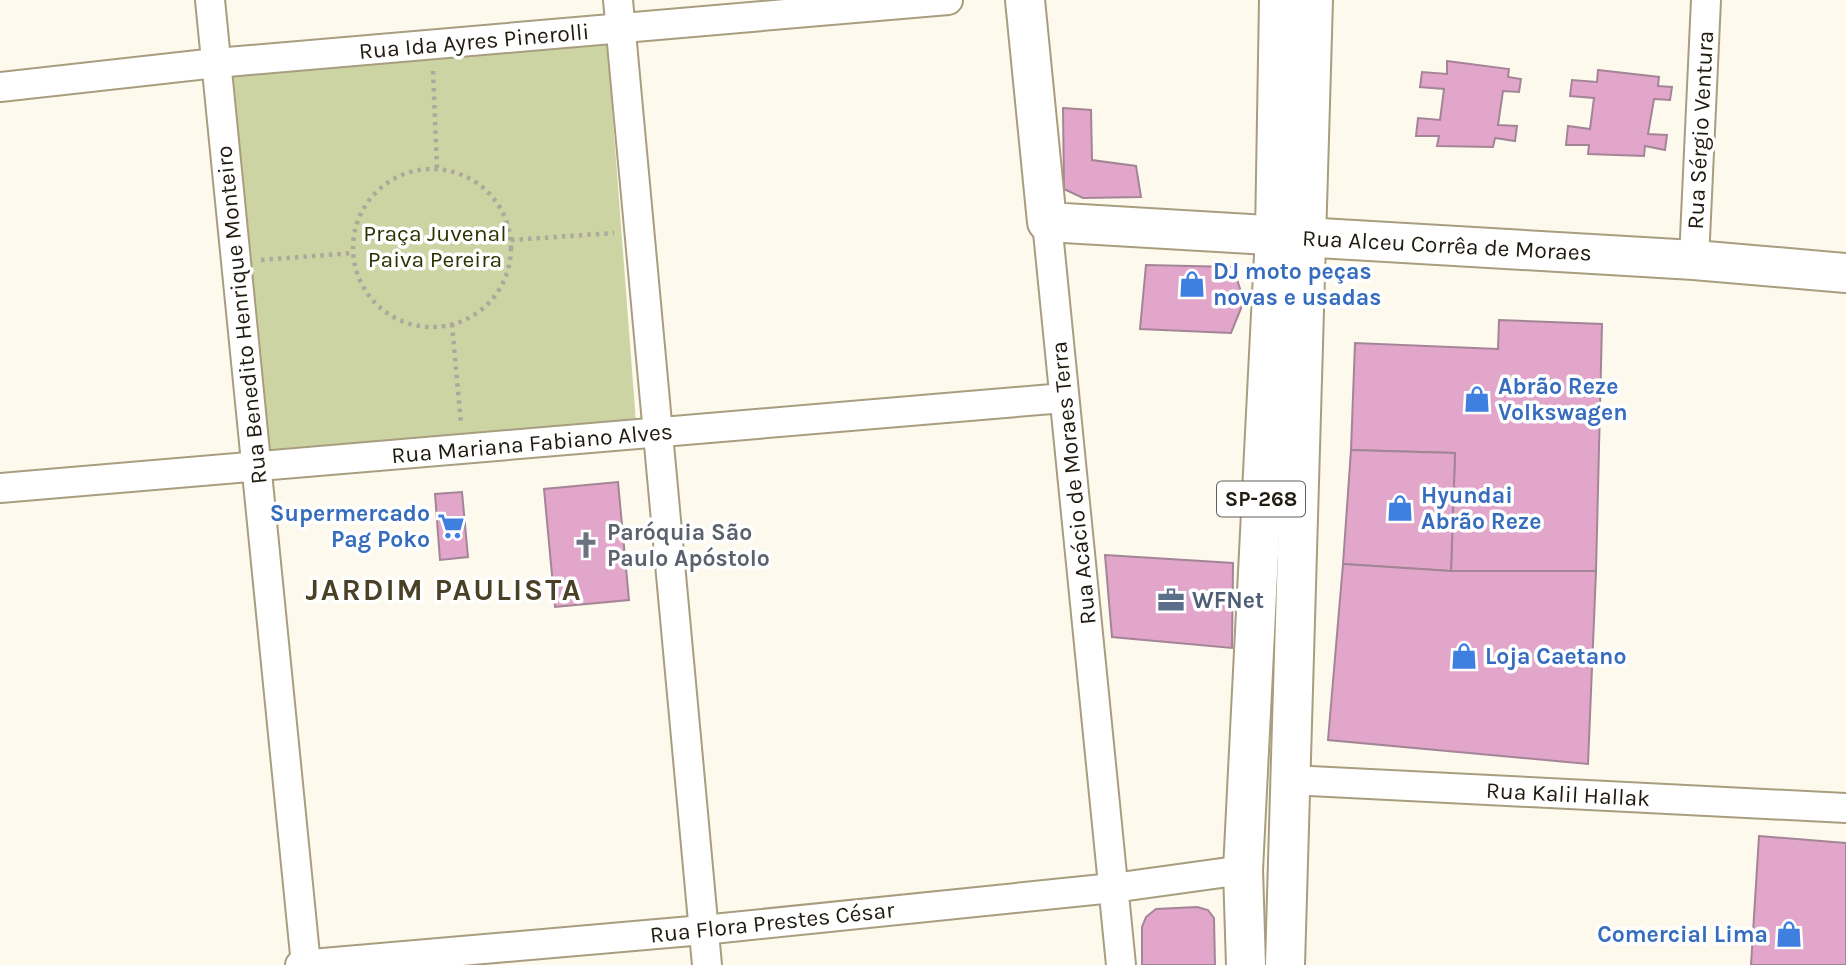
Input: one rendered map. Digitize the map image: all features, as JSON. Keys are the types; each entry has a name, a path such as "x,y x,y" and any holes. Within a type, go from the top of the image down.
{"main road":[{"name":"Rua Acácio de Moraes Terra","path":"1025,0 1047,222"},
{"name":"SP-268","path":"1279,0 1289,235 1290,780 1285,965"},
{"name":"SP-268","path":"1246,965 1243,870 1289,235 1313,0"},
{"name":"Rua Alceu Corrêa de Moraes","path":"1047,222 1694,260 1846,273"}],"street":[{"name":"Rua Benedito Henrique Monteiro","path":"210,0 306,965"},
{"path":"618,0 707,965"},
{"name":"Rua Ida Ayres Pinerolli","path":"0,87 216,63 948,0"},
{"name":"Rua Sérgio Ventura","path":"1694,260 1706,0"},
{"name":"Rua Acácio de Moraes Terra","path":"1047,222 1121,965"},
{"name":"Rua Mariana Fabiano Alves","path":"0,488 1064,398"},
{"name":"Rua Kalil Hallak","path":"1290,780 1846,808"},
{"name":"Rua Flora Prestes César","path":"300,965 704,930 1113,888 1243,870"}],"path":[{"path":"432,45 437,168"},
{"path":"437,168 462,174 484,187 501,207 510,240 511,257 503,283 488,304 466,320 440,327 414,326 389,315 370,298 357,275 353,253 357,223 368,200 387,182 411,171 437,168"},
{"path":"510,240 639,231"},
{"path":"236,262 353,253"},
{"path":"452,324 463,448"}],"green space":[{"name":"Praça Juvenal Paiva Pereira","path":"607,42 636,423 267,454 231,77"}],"building":[{"path":"1447,61 1509,69 1508,77 1521,79 1519,92 1503,91 1498,125 1517,126 1515,141 1495,138 1493,147 1437,146 1439,136 1416,136 1418,118 1440,120 1444,89 1420,87 1422,72 1447,74"},
{"path":"1598,70 1659,77 1658,86 1672,87 1670,100 1654,99 1648,134 1667,135 1665,150 1645,146 1644,156 1588,154 1589,145 1566,145 1568,126 1590,129 1594,98 1570,96 1572,80 1597,82"},
{"path":"1063,108 1091,110 1092,160 1136,166 1141,197 1083,198 1064,189"},
{"name":"DJ moto peças novas e usadas","path":"1146,265 1233,267 1244,301 1231,333 1140,329"},
{"name":"Abrão Reze Volkswagen","path":"1499,320 1602,324 1596,571 1451,571 1455,453 1351,450 1355,343 1498,349"},
{"name":"Hyundai Abrão Reze","path":"1351,450 1455,453 1451,571 1343,564"},
{"name":"Paróquia São Paulo Apóstolo","path":"618,482 629,600 555,607 544,489"},
{"name":"Supermercado Pag Poko","path":"462,492 468,557 440,560 435,494"},
{"name":"WFNet","path":"1105,555 1233,563 1232,648 1112,637"},
{"name":"Loja Caetano","path":"1343,564 1451,571 1596,571 1588,764 1328,740"},
{"path":"1759,836 1846,843 1846,965 1751,965"},
{"path":"1197,907 1208,910 1214,918 1215,965 1142,965 1142,927 1146,917 1156,909"}],"place":[{"name":"DJ moto peças novas e usadas","path":"1192,284"},
{"name":"Abrão Reze Volkswagen","path":"1477,399"},
{"name":"Hyundai Abrão Reze","path":"1400,508"},
{"name":"Supermercado Pag Poko","path":"451,526"},
{"name":"Paróquia São Paulo Apóstolo","path":"586,545"},
{"name":"WFNet","path":"1171,600"},
{"name":"Loja Caetano","path":"1464,656"},
{"name":"Comercial Lima","path":"1789,934"}],"district":[{"name":"JARDIM PAULISTA","path":"444,590"}]}
